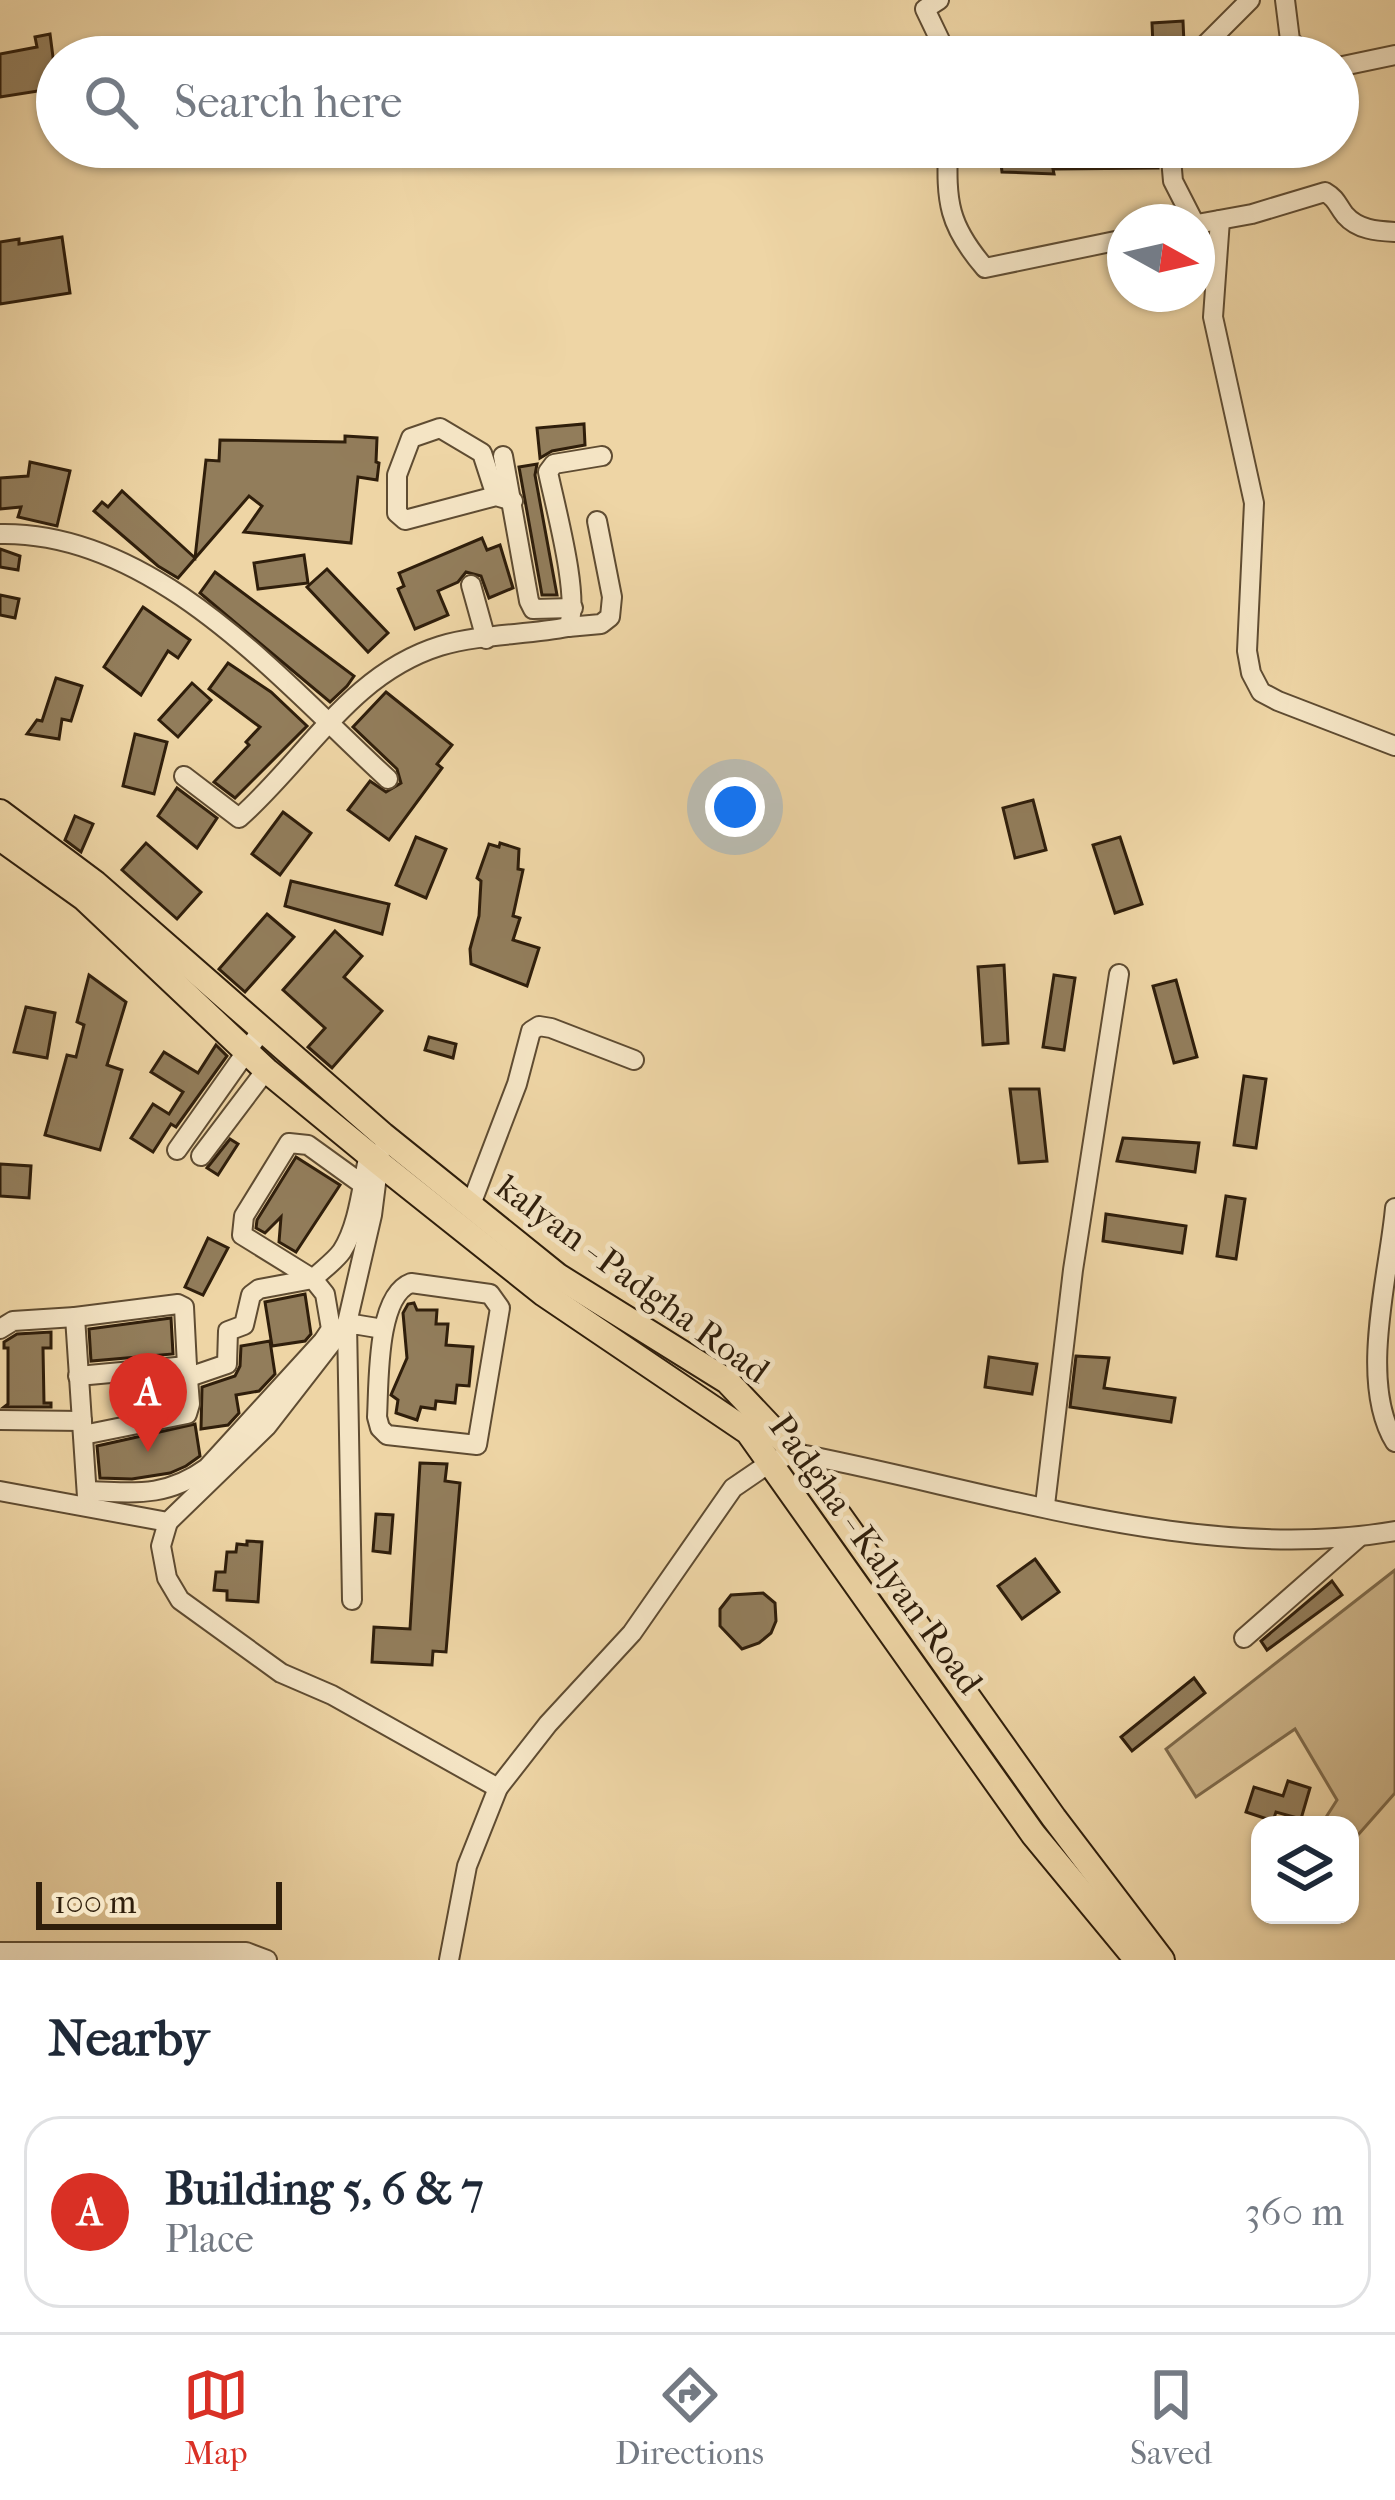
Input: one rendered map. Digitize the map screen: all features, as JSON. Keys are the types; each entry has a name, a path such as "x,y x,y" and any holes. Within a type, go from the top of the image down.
{"main road":[{"name":"kalyan - Padgha Road","path":"0,812 377,1151 470,1207 551,1285 727,1381 1162,1960"},
{"path":"0,838 90,890"},
{"path":"254,1040 266,1070 551,1285"},
{"name":"Padgha - Kalyan Road","path":"783,1457 1033,1834 1132,1959"},
{"path":"1033,1834 1054,1818"}],"street":[{"path":"938,36 926,9 939,0"},
{"path":"1214,36 1250,0"},
{"path":"1285,0 1290,36"},
{"path":"1359,63 1395,55"},
{"path":"947,168 946,191 959,239 985,268 1107,243"},
{"path":"1172,168 1186,204"},
{"path":"1215,221 1325,192 1360,227 1395,232"},
{"path":"1220,220 1213,317 1254,503 1247,587 1251,673 1262,692 1278,701 1395,746"},
{"path":"504,499 405,520 397,513 397,475 411,438 440,428 482,453 504,499 533,609 528,635"},
{"path":"503,455 504,499"},
{"path":"571,617 548,472 554,464 602,456"},
{"path":"533,609 601,624 610,617 612,597 597,521"},
{"path":"0,534 55,540 137,568 207,613 388,779"},
{"path":"471,585 486,639"},
{"path":"184,776 239,818 327,723 384,670 446,644 528,635 571,617"},
{"path":"1046,1505 1073,1270 1119,974"},
{"path":"470,1207 517,1084 531,1031 539,1026 551,1028 634,1060"},
{"path":"177,1150 254,1040"},
{"path":"201,1156 266,1070"},
{"path":"0,1491 87,1499 149,1494 191,1480 207,1468 256,1419 331,1329 325,1294 313,1279 251,1244 242,1235 244,1216 289,1143 308,1145 362,1184"},
{"path":"78,1376 188,1371 227,1364 228,1330 244,1325 251,1295 259,1289 313,1279 342,1251 377,1151"},
{"path":"352,1600 347,1323 372,1215 377,1151"},
{"path":"1395,1208 1378,1373 1385,1423 1395,1442"},
{"path":"411,1282 490,1294 498,1300 477,1445 388,1435 380,1428 383,1329 402,1286 411,1282"},
{"path":"0,1329 14,1321 178,1304 184,1307 188,1371 187,1414 82,1428 0,1420"},
{"path":"75,1317 87,1499"},
{"path":"347,1323 383,1329"},
{"path":"347,1323 267,1426 168,1522 161,1546 167,1578 180,1600 281,1673 332,1695 498,1788"},
{"path":"449,1960 467,1866 498,1788 548,1724 632,1633 733,1488 783,1457 1167,1532 1310,1541 1395,1532"},
{"path":"87,1499 168,1522"},
{"path":"1244,1638 1358,1538"},
{"path":"0,1952 138,1956 246,1952 266,1960"}],"shaded area":[{"path":"1395,1570 1395,1793 1359,1834 1359,1816 1327,1816 1337,1800 1295,1729 1196,1797 1166,1749"}],"building":[{"path":"1183,21 1184,36 1153,36 1152,23"},
{"path":"36,47 36,91 0,97 0,54"},
{"path":"1002,168 1158,168 1053,169 1054,174 1002,172"},
{"path":"62,237 70,293 0,304 0,242"},
{"path":"584,424 585,445 540,458 537,428"},
{"path":"345,436 377,438 379,463 377,480 358,477 351,543 244,532 262,506 249,496 178,578 94,511 102,502 108,507 122,491 195,558 206,460 219,461 220,440 345,442"},
{"path":"30,462 70,471 57,526 18,517 21,507 0,509 0,478 28,476"},
{"path":"537,464 535,475 557,595 542,595 519,467"},
{"path":"482,538 487,550 500,545 513,588 489,598 481,576 466,572 458,582 438,591 448,615 415,629 398,589 404,586 399,573"},
{"path":"0,549 20,556 18,570 0,567"},
{"path":"304,555 308,583 258,589 254,563"},
{"path":"327,569 388,633 368,652 307,587"},
{"path":"215,572 354,676 347,686 330,702 200,593"},
{"path":"0,595 19,599 15,618 0,615"},
{"path":"143,607 190,640 178,658 168,651 141,695 104,667"},
{"path":"228,663 271,692 307,726 235,798 214,782 260,727 209,689"},
{"path":"56,678 82,686 71,721 62,719 59,739 27,734 37,720 42,721"},
{"path":"192,683 211,700 178,737 159,720"},
{"path":"386,692 452,745 437,764 442,768 389,840 348,810 370,781 386,792 401,783 397,769 353,727"},
{"path":"135,734 167,742 154,794 123,786"},
{"path":"177,788 217,818 197,848 158,816"},
{"path":"1033,800 1046,850 1015,858 1003,808"},
{"path":"283,812 311,833 280,875 252,854"},
{"path":"75,816 93,824 81,852 65,840"},
{"path":"416,837 446,849 426,898 396,885"},
{"path":"1120,837 1142,904 1115,913 1093,845"},
{"path":"146,843 201,892 177,919 122,870"},
{"path":"500,843 519,849 518,869 523,870 513,916 520,918 513,940 539,948 527,986 471,964 479,916 481,881 477,878 489,844 499,847"},
{"path":"291,881 389,904 382,934 285,906"},
{"path":"267,914 294,937 245,992 219,969"},
{"path":"335,931 362,956 344,977 382,1011 332,1068 308,1047 325,1028 283,990"},
{"path":"1004,965 1008,1043 983,1045 978,967"},
{"path":"89,975 126,1002 107,1065 122,1070 100,1150 45,1135 67,1055 76,1057 84,1025 77,1022"},
{"path":"1054,975 1075,978 1064,1050 1043,1047"},
{"path":"1176,980 1197,1057 1174,1063 1153,986"},
{"path":"26,1007 55,1013 47,1058 14,1052"},
{"path":"429,1037 456,1044 453,1058 425,1050"},
{"path":"216,1045 227,1056 176,1127 171,1124 153,1152 131,1138 153,1104 169,1114 183,1092 151,1072 164,1052 198,1073"},
{"path":"1244,1076 1266,1079 1256,1148 1234,1145"},
{"path":"1010,1089 1039,1089 1047,1161 1019,1163"},
{"path":"1123,1138 1199,1143 1195,1172 1117,1161"},
{"path":"230,1139 238,1144 218,1175 207,1168"},
{"path":"296,1157 340,1185 296,1252 279,1242 281,1217 265,1233 256,1228"},
{"path":"0,1164 31,1166 29,1198 0,1196"},
{"path":"1226,1196 1245,1199 1236,1259 1217,1256"},
{"path":"1106,1214 1186,1226 1182,1253 1103,1241"},
{"path":"208,1238 228,1248 203,1295 185,1287"},
{"path":"305,1294 311,1334 305,1341 272,1346 265,1302"},
{"path":"414,1303 417,1310 437,1310 436,1324 448,1324 446,1345 473,1347 469,1386 457,1385 455,1403 436,1401 435,1409 421,1407 417,1420 396,1413 398,1400 391,1395 407,1358 403,1313"},
{"path":"171,1318 173,1354 91,1361 89,1329"},
{"path":"51,1332 51,1348 43,1348 44,1403 51,1407 4,1407 8,1404 8,1348 4,1342 17,1334"},
{"path":"270,1341 275,1374 259,1391 236,1395 239,1413 228,1425 201,1429 202,1387 235,1376 241,1346"},
{"path":"1076,1356 1109,1358 1104,1388 1175,1398 1171,1422 1070,1407"},
{"path":"989,1357 1037,1364 1032,1394 985,1387"},
{"path":"195,1424 200,1456 186,1466 132,1479 100,1478 97,1446"},
{"path":"420,1463 447,1464 445,1481 460,1483 446,1652 433,1651 432,1665 372,1662 374,1627 410,1629"},
{"path":"376,1514 393,1515 390,1553 373,1551"},
{"path":"247,1541 262,1542 258,1602 227,1600 227,1591 214,1590 216,1572 225,1572 227,1552 236,1552 237,1544 247,1545"},
{"path":"1035,1559 1059,1592 1022,1619 998,1586"},
{"path":"1332,1581 1342,1595 1267,1650 1261,1641"},
{"path":"763,1593 775,1603 776,1621 759,1643 742,1649 720,1626 720,1609 731,1595"},
{"path":"1194,1678 1205,1693 1132,1751 1121,1737"},
{"path":"1288,1781 1310,1788 1302,1816 1246,1812 1254,1787 1283,1796"}],"place":[{"name":"Building 5, 6 & 7","path":"148,1452"}]}
